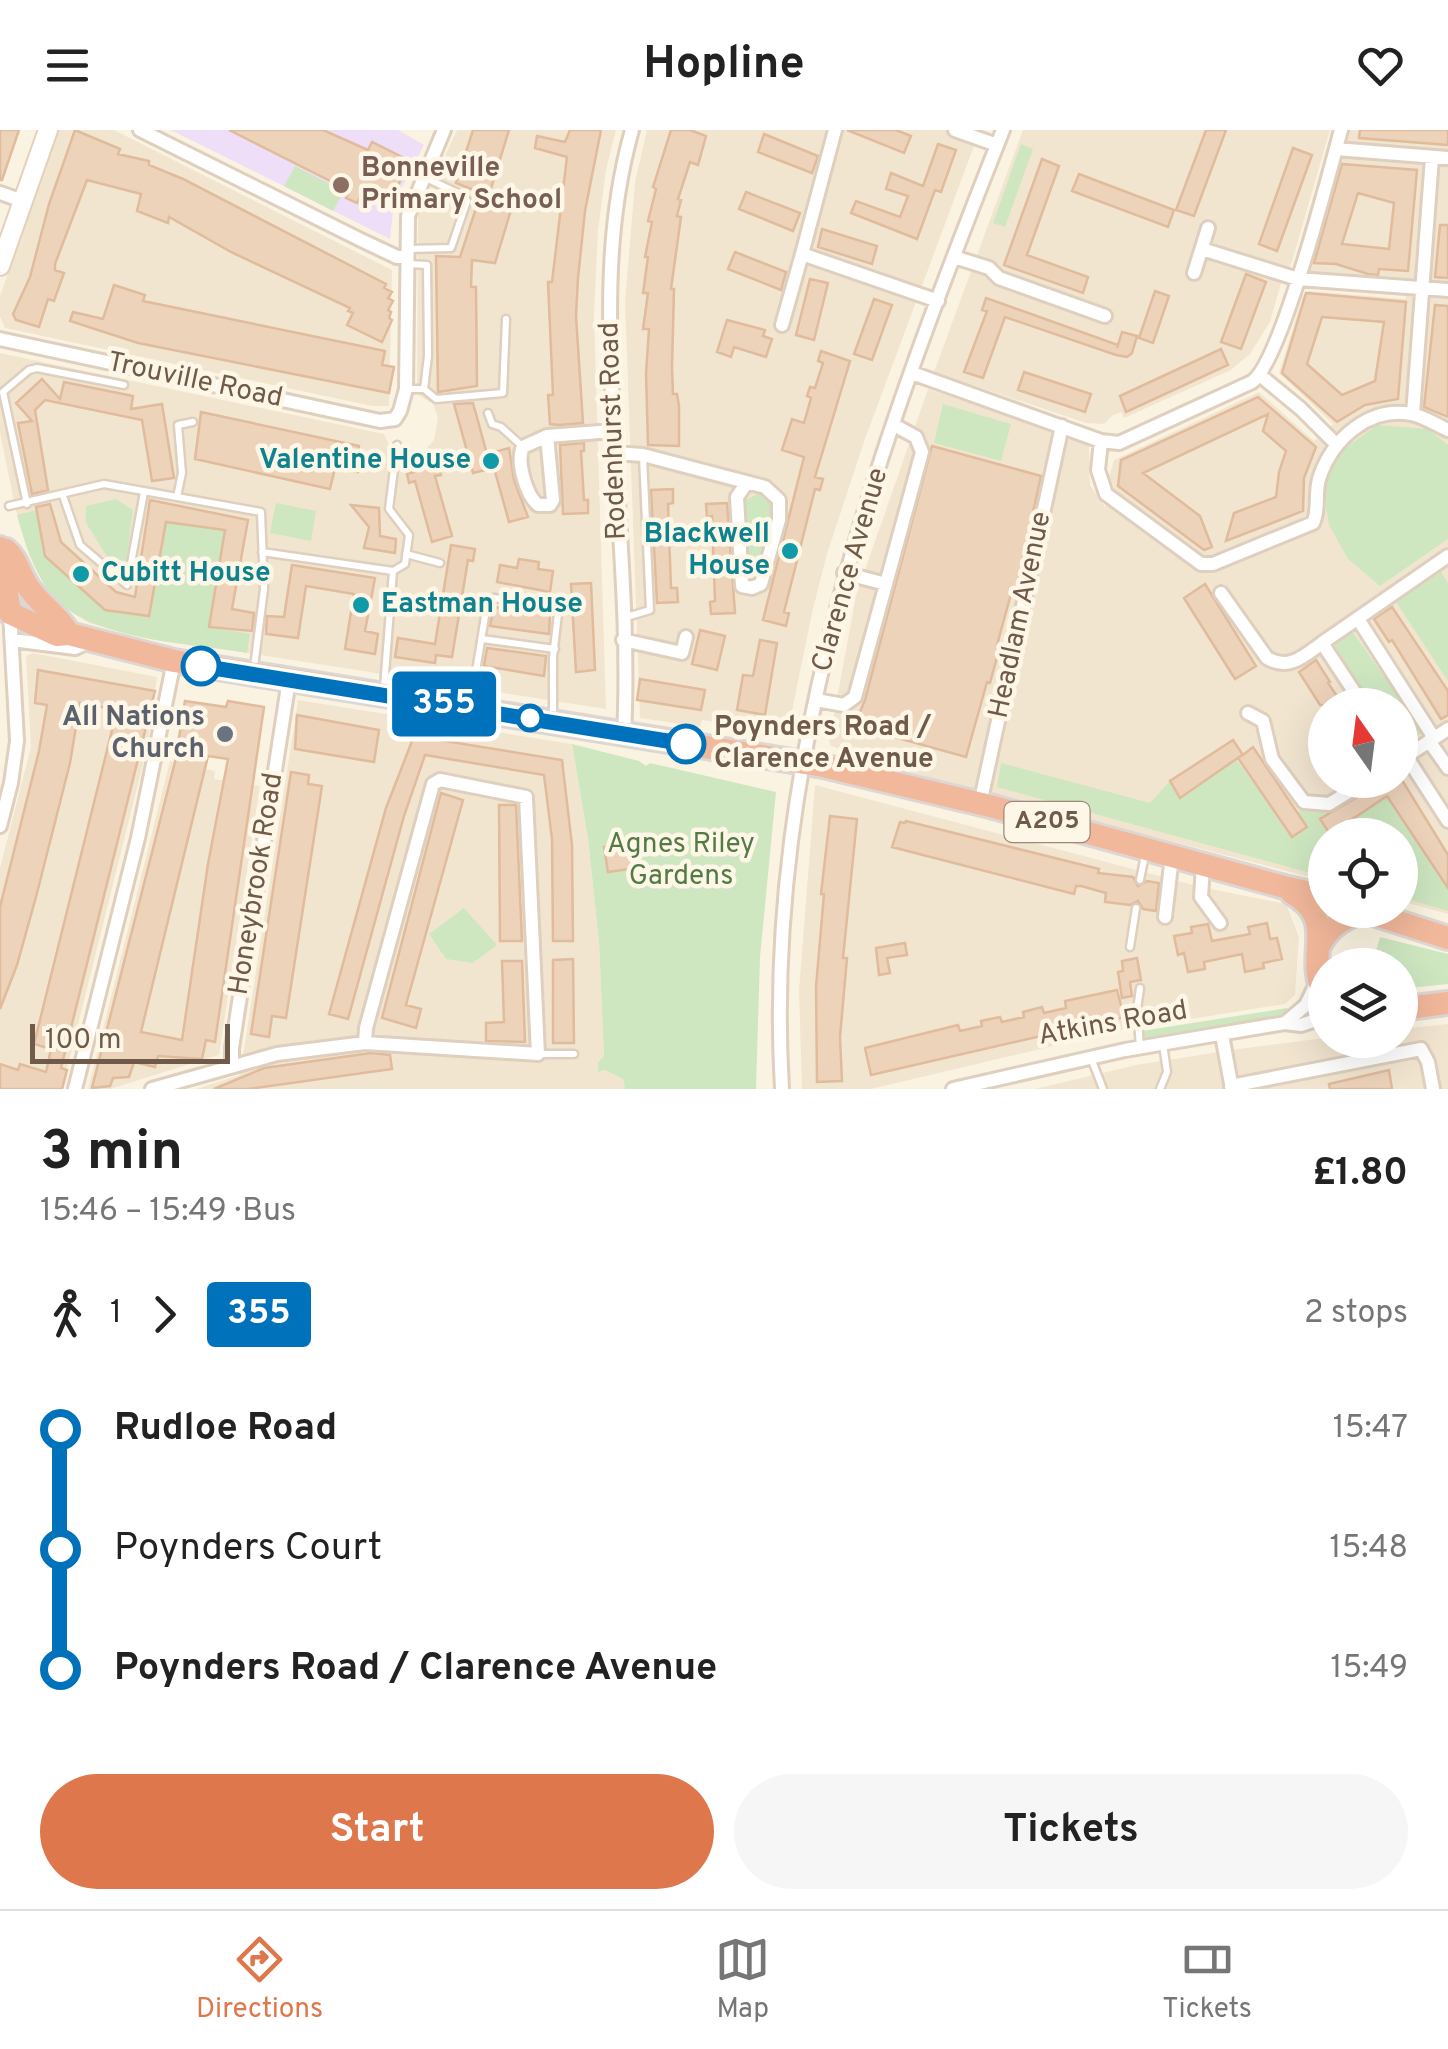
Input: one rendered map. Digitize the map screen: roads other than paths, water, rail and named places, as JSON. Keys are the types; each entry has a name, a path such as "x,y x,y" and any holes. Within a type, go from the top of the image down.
{"highway":[{"path":"0,547 10,614"},
{"path":"0,547 12,556 34,596 79,638"},
{"name":"A205","path":"10,614 57,634 174,661 805,762 980,804 1308,892"},
{"path":"1288,888 1310,903 1319,922 1317,948"},
{"path":"1416,928 1448,938"},
{"path":"1418,1007 1448,1003"}],"street":[{"path":"0,266 48,130"},
{"path":"140,130 361,240 406,257"},
{"path":"406,389 409,209 444,130"},
{"name":"Rodenhurst Road","path":"624,734 610,274 615,209 632,130"},
{"path":"782,325 835,130"},
{"path":"955,130 997,145"},
{"name":"Clarence Avenue","path":"782,1089 780,1020 785,913 805,762 844,573 912,372 1003,130"},
{"path":"912,372 1102,441 1119,443 1261,376 1298,278 1341,130"},
{"path":"1336,148 1448,158"},
{"path":"1412,414 1432,157"},
{"path":"0,193 23,201"},
{"path":"1194,274 1208,228"},
{"path":"1202,249 1298,278 1448,290"},
{"path":"802,254 938,301"},
{"path":"954,256 989,268 999,278 1105,316"},
{"name":"Trouville Road","path":"0,338 380,421 390,420 400,411 406,389"},
{"path":"1261,376 1301,408 1336,444"},
{"path":"1102,441 1098,470 1106,494 1201,564 1213,564 1313,524 1318,480 1336,444 1357,426 1382,415 1412,414 1448,430"},
{"path":"816,700 844,705 855,697 922,452 916,437 894,425"},
{"name":"Headlam Avenue","path":"980,804 1062,426"},
{"path":"547,436 553,500 550,505 538,505 531,500 519,456 523,447 547,436 613,431"},
{"path":"614,454 643,455 765,487 779,500 779,520 761,584 752,588 742,586 737,497 746,484"},
{"path":"1221,593 1266,658 1276,664 1297,661 1448,556"},
{"path":"844,573 886,584"},
{"path":"1,817 15,759 10,614"},
{"path":"1358,619 1448,768"},
{"path":"623,640 682,652 686,637"},
{"path":"12,640 74,648 79,638"},
{"path":"1322,643 1352,688"},
{"path":"75,1089 138,838 174,661"},
{"name":"Honeybrook Road","path":"232,1065 289,680"},
{"path":"1248,713 1263,721 1272,758 1304,802 1329,804 1339,798"},
{"path":"1418,748 1448,729"},
{"path":"1418,779 1448,822"},
{"path":"152,1089 277,1054 365,1043 538,1054 528,802 522,795 440,780 433,784 365,1043"},
{"path":"1165,917 1172,856"},
{"path":"1203,865 1201,897 1220,923"},
{"path":"1284,1023 1308,1003"},
{"name":"Atkins Road","path":"953,1089 984,1085 1091,1056 1308,1022"},
{"path":"1222,1035 1232,1088 1421,1049 1433,1089"}],"lane":[{"path":"406,257 450,248 467,201 423,176"},
{"path":"406,257 428,265 424,389"},
{"path":"406,389 424,389 436,399 502,393 506,319"},
{"path":"100,380 104,362"},
{"path":"27,504 4,392 36,368 124,385"},
{"path":"488,413 492,424 502,427 523,447"},
{"path":"177,497 182,473 178,425 193,422"},
{"path":"262,552 392,570 404,564 409,536 390,508 397,445"},
{"path":"622,618 650,610 643,455"},
{"path":"9,506 104,484 261,512 264,589 253,674"},
{"path":"62,496 80,546 127,585 144,491"},
{"path":"406,554 440,563"},
{"path":"383,695 392,570"},
{"path":"470,708 487,604 494,598 517,600 554,608 558,614 553,722"},
{"path":"482,639 555,648"},
{"path":"1140,880 1146,849"},
{"path":"1130,946 1136,908"},
{"path":"1140,988 1140,1047"},
{"path":"1160,1089 1167,1072 1163,1043"},
{"path":"538,1054 574,1054"},
{"path":"1091,1056 1103,1089"}],"place":[{"name":"Bonneville Primary School","path":"341,185"},
{"name":"Valentine House","path":"491,461"},
{"name":"Blackwell House","path":"790,551"},
{"name":"Cubitt House","path":"81,574"},
{"name":"Eastman House","path":"361,605"},
{"name":"All Nations Church","path":"225,734"},
{"name":"Poynders Road / Clarence Avenue","path":"686,744"}],"park label":[{"name":"Agnes Riley Gardens","path":"681,861"}]}
